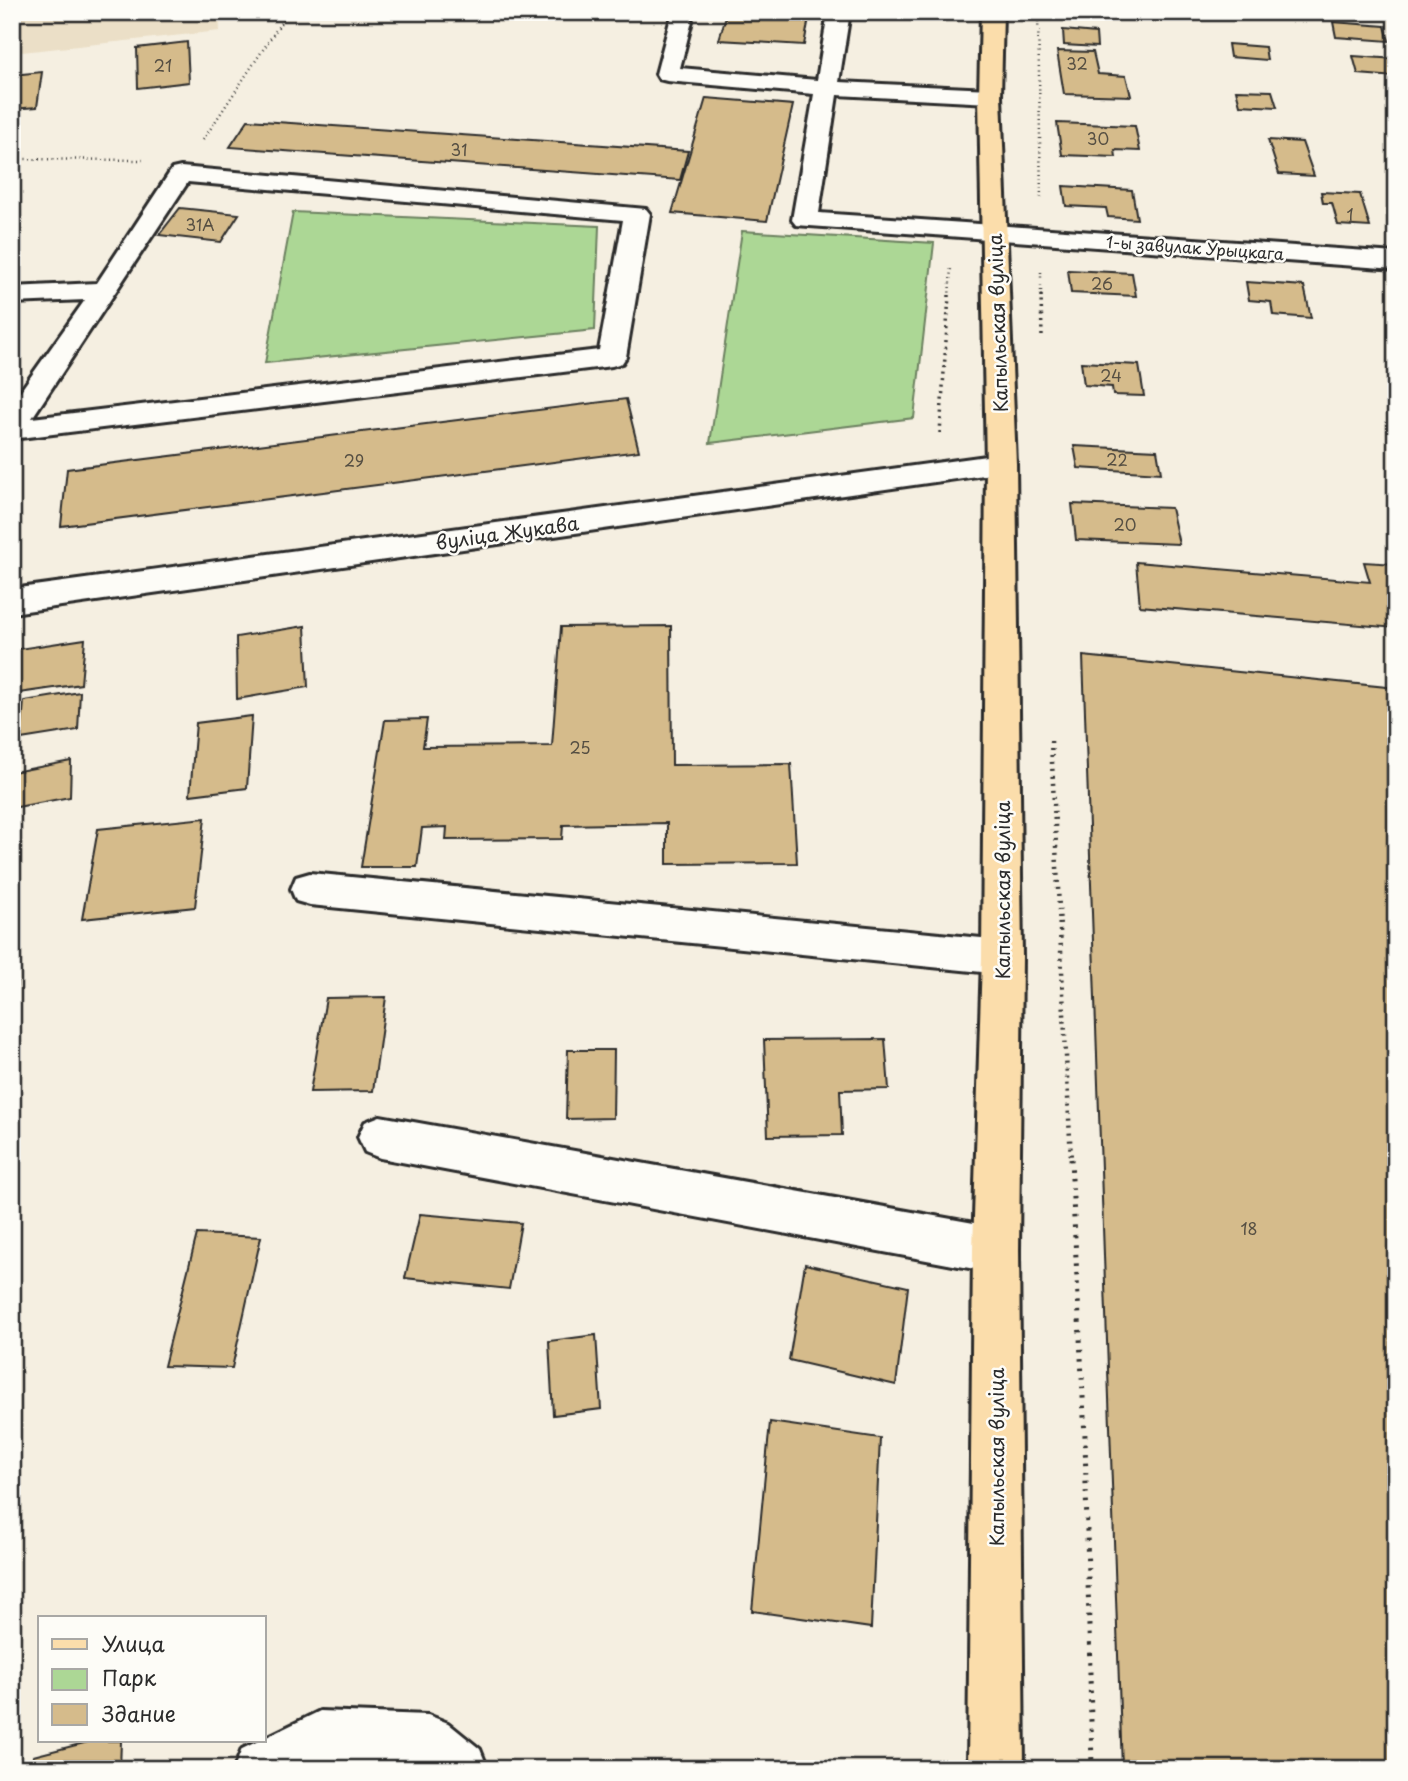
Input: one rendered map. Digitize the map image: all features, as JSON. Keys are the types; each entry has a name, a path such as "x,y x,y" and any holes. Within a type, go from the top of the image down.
{"main road":[{"name":"Капыльская вуліца","path":"992,12 990,96 1001,464 1002,957 996,1250 996,1769"}],"street":[{"path":"827,88 839,12"},
{"path":"681,20 667,74 827,88 990,96"},
{"name":"1-ы завулак Урыцкага","path":"827,88 805,220 1396,261"},
{"path":"180,174 637,214 612,357 12,428 180,174"},
{"path":"12,295 105,291"},
{"name":"вуліца Жукава","path":"12,601 1001,464"},
{"path":"310,890 1002,957"},
{"path":"380,1138 996,1250"},
{"path":"262,1769 320,1739 428,1743 460,1769"}],"path":[{"path":"12,159 150,160 180,174 288,12"},
{"path":"1038,12 1043,347"},
{"path":"931,437 941,432 953,231"},
{"path":"1050,731 1085,1437 1092,1769"}],"shaded area":[{"path":"12,12 219,12 220,31 12,53"}],"green space":[{"path":"293,212 599,226 595,330 265,363"},
{"path":"742,231 934,243 914,418 710,443"}],"building":[{"path":"727,12 810,12 804,45 719,40"},
{"path":"1333,22 1385,26 1389,41 1336,37"},
{"path":"1063,30 1096,33 1097,47 1064,45"},
{"path":"187,42 189,82 138,88 137,48"},
{"path":"1228,44 1265,47 1267,60 1230,57"},
{"path":"1057,51 1093,52 1098,74 1126,76 1131,96 1064,94"},
{"path":"1353,56 1396,59 1396,77 1358,74"},
{"path":"42,72 37,107 12,109 12,75"},
{"path":"1236,90 1272,91 1277,107 1240,105"},
{"path":"706,98 793,105 767,221 672,213"},
{"path":"248,120 688,151 680,180 230,147"},
{"path":"1057,123 1135,126 1140,151 1115,150 1116,157 1062,155"},
{"path":"1268,140 1302,142 1314,176 1279,174"},
{"path":"1063,186 1132,190 1137,219 1108,217 1106,208 1066,206"},
{"path":"1321,192 1360,194 1370,227 1338,225 1332,203 1323,203"},
{"path":"180,208 239,214 221,242 159,235"},
{"path":"1068,270 1132,273 1136,296 1071,293"},
{"path":"1246,282 1304,286 1311,318 1273,315 1271,302 1249,300"},
{"path":"1081,362 1139,365 1144,396 1113,395 1112,387 1084,385"},
{"path":"626,399 639,451 61,526 67,469"},
{"path":"1074,446 1157,450 1161,473 1078,468"},
{"path":"1072,504 1171,508 1179,544 1076,540"},
{"path":"1136,562 1370,582 1364,562 1396,564 1396,628 1140,606"},
{"path":"305,626 308,687 237,699 236,637"},
{"path":"671,626 672,765 791,764 797,863 667,864 667,823 563,825 562,839 446,840 447,827 422,828 417,867 361,867 385,720 427,719 423,747 552,746 561,627"},
{"path":"85,639 81,684 12,694 12,650"},
{"path":"1083,656 1396,688 1396,1769 1122,1769"},
{"path":"80,692 78,730 21,739 24,701"},
{"path":"252,716 247,788 190,795 196,723"},
{"path":"71,761 70,797 12,808 13,772"},
{"path":"205,818 195,907 82,919 98,829"},
{"path":"18,955 15,1032 12,1032 12,956"},
{"path":"386,997 373,1091 310,1092 326,998"},
{"path":"885,1039 889,1089 840,1090 842,1135 768,1136 764,1040"},
{"path":"568,1050 614,1050 613,1118 566,1119"},
{"path":"420,1214 521,1223 509,1289 405,1278"},
{"path":"197,1234 261,1237 232,1368 164,1366"},
{"path":"805,1264 908,1287 896,1385 789,1360"},
{"path":"596,1335 601,1409 553,1415 549,1341"},
{"path":"770,1422 880,1438 871,1628 752,1611"},
{"path":"88,1742 121,1742 120,1769 32,1769 33,1756"}]}
